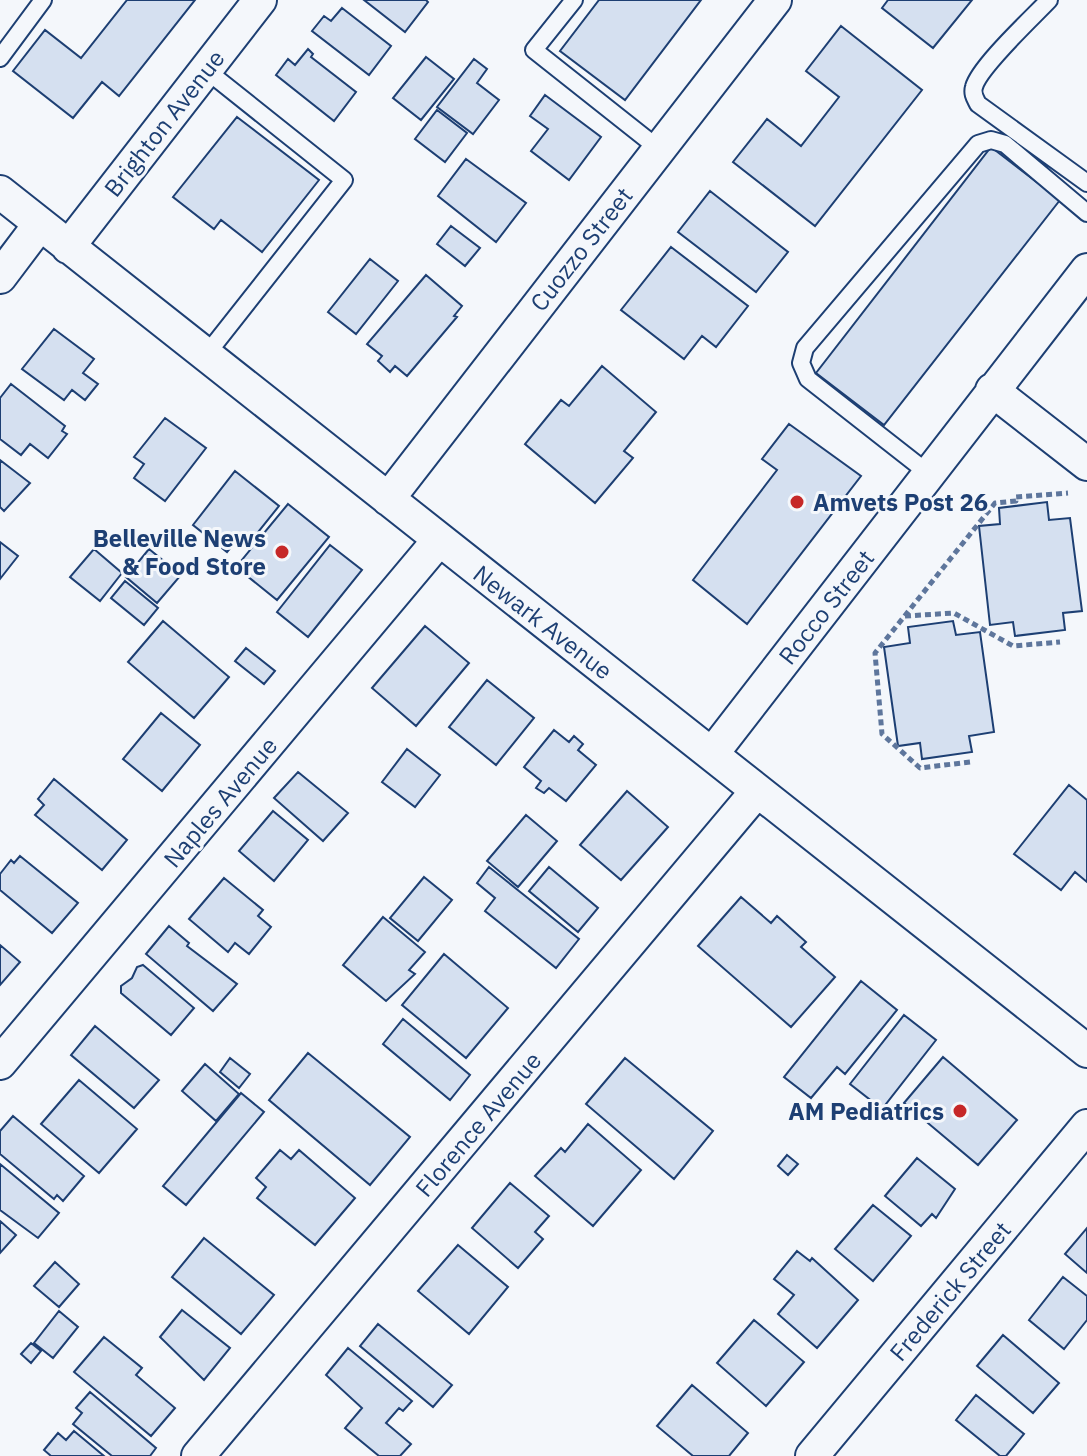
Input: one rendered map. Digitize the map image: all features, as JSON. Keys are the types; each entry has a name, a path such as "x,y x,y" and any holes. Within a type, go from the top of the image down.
{"street":[{"name":"Brighton Avenue","path":"68,247 260,0"},
{"name":"Cuozzo Street","path":"388,499 775,0"},
{"name":"Newark Avenue","path":"0,192 1087,1051"},
{"path":"0,277 40,224"},
{"name":"Rocco Street","path":"712,754 1087,270"},
{"path":"992,390 1087,464"},
{"name":"Naples Avenue","path":"0,1063 439,540"},
{"name":"Florence Avenue","path":"198,1456 757,791"},
{"name":"Frederick Street","path":"812,1456 1087,1126"}],"lane":[{"path":"0,58 43,0"},
{"path":"574,0 534,50 659,149"},
{"path":"1049,0 982,74 973,90 974,97 978,104 1087,183"},
{"path":"206,70 344,180 206,355"},
{"path":"928,473 808,379 801,363 805,348 978,144 991,140 1005,144 1087,213"}],"path":[{"path":"970,762 920,768 882,734 875,653 995,503 1016,501 1016,497 1073,493"},
{"path":"904,616 954,613 1013,646 1060,642"}],"building":[{"path":"127,0 195,0 119,96 102,82 73,118 13,71 45,30 81,58"},
{"path":"364,0 426,0 428,2 405,32"},
{"path":"599,0 701,0 625,100 560,51"},
{"path":"888,0 972,0 933,48 882,8"},
{"path":"342,8 391,46 369,75 312,31 324,16 331,21"},
{"path":"841,26 922,90 815,226 733,162 767,119 801,146 839,97 806,71"},
{"path":"308,49 313,54 311,57 356,92 334,121 276,75 288,59 295,65"},
{"path":"426,57 454,79 421,120 393,98"},
{"path":"474,59 487,69 477,83 499,100 473,134 437,107"},
{"path":"545,95 601,137 569,180 531,151 548,129 530,116"},
{"path":"437,110 467,133 445,162 415,139"},
{"path":"237,117 319,180 262,252 221,220 214,229 173,197"},
{"path":"991,147 1060,200 884,425 816,373"},
{"path":"466,159 526,203 496,242 438,196"},
{"path":"710,191 788,252 756,292 678,232"},
{"path":"451,226 480,248 465,266 437,244"},
{"path":"671,247 748,306 716,347 702,336 684,359 621,310"},
{"path":"370,259 398,281 356,334 328,312"},
{"path":"426,275 462,306 454,316 457,317 407,376 395,366 390,372 378,361 382,356 367,344"},
{"path":"54,329 94,359 83,373 98,384 85,400 72,390 64,400 22,369"},
{"path":"602,366 656,412 624,451 633,458 595,503 525,444 561,400 569,406"},
{"path":"11,384 65,426 62,431 67,434 48,458 30,444 21,455 0,439 0,398"},
{"path":"165,418 206,448 165,501 134,478 144,464 134,457"},
{"name":"Amvets Post 26","path":"789,424 861,476 747,624 693,580 777,470 762,459"},
{"path":"0,460 30,483 4,511 0,507"},
{"path":"235,471 279,506 246,547 237,540 227,552 193,525"},
{"path":"1047,502 1049,520 1070,518 1082,611 1063,613 1065,630 1015,636 1013,622 990,625 979,526 1000,524 999,508"},
{"name":"Belleville News & Food Store","path":"288,504 329,537 277,600 236,567"},
{"path":"0,542 18,556 0,579"},
{"path":"330,545 362,570 308,637 277,612"},
{"path":"94,549 122,573 100,601 70,577"},
{"path":"149,549 181,575 157,603 126,577"},
{"path":"125,581 158,608 144,625 111,598"},
{"path":"163,621 229,677 194,718 128,662"},
{"path":"953,621 956,635 980,632 994,732 969,736 972,752 922,759 920,743 898,746 884,647 910,643 908,627"},
{"path":"425,626 469,663 416,726 372,688"},
{"path":"246,648 275,671 264,684 235,661"},
{"path":"487,680 534,718 496,765 449,727"},
{"path":"161,713 200,745 162,791 123,759"},
{"path":"554,730 569,742 574,736 583,744 578,750 596,765 566,801 549,788 544,793 536,788 541,781 524,767"},
{"path":"407,749 440,775 415,807 382,782"},
{"path":"298,772 348,813 323,841 274,798"},
{"path":"54,779 127,840 102,870 35,815 44,805 38,799"},
{"path":"1069,785 1087,800 1087,882 1075,872 1061,890 1014,854"},
{"path":"627,791 668,827 621,880 580,845"},
{"path":"273,811 308,840 274,881 239,851"},
{"path":"526,815 557,841 518,887 487,861"},
{"path":"20,856 78,903 52,933 0,890 0,874 11,860 14,863"},
{"path":"489,867 579,939 556,968 485,911 495,898 477,883"},
{"path":"549,867 598,908 578,932 529,891"},
{"path":"424,877 452,900 418,941 390,918"},
{"path":"224,878 263,910 258,916 271,927 249,954 235,943 228,952 189,919"},
{"path":"741,897 771,923 777,916 806,942 801,947 835,977 791,1027 698,946"},
{"path":"383,917 425,952 409,970 415,974 386,1001 343,965"},
{"path":"169,926 189,943 187,946 237,984 213,1011 146,954"},
{"path":"0,945 20,962 0,985"},
{"path":"444,954 508,1008 466,1058 402,1005"},
{"path":"143,965 194,1008 171,1035 121,993 121,986 132,978 137,967"},
{"path":"861,981 897,1010 845,1074 837,1067 811,1098 784,1077"},
{"path":"904,1015 936,1040 882,1109 850,1084"},
{"path":"403,1019 470,1075 450,1100 383,1044"},
{"path":"95,1026 159,1080 134,1108 71,1055"},
{"path":"308,1053 410,1137 370,1185 269,1100"},
{"name":"AM Pediatrics","path":"943,1057 1017,1120 978,1165 904,1103"},
{"path":"230,1058 250,1074 239,1088 220,1072"},
{"path":"625,1058 713,1131 674,1179 586,1104"},
{"path":"205,1064 239,1094 216,1121 182,1091"},
{"path":"79,1080 137,1129 99,1173 41,1124"},
{"path":"241,1093 264,1112 186,1205 163,1186"},
{"path":"13,1116 84,1176 63,1201 57,1195 54,1199 0,1154 0,1131"},
{"path":"588,1124 641,1170 593,1226 535,1176 561,1148 565,1152"},
{"path":"280,1150 291,1159 299,1150 355,1198 315,1245 257,1198 266,1187 256,1178"},
{"path":"787,1155 798,1164 788,1175 778,1166"},
{"path":"917,1158 955,1189 936,1218 932,1214 921,1226 885,1196"},
{"path":"0,1164 59,1213 38,1238 0,1210"},
{"path":"510,1183 549,1216 535,1232 543,1239 518,1268 472,1228"},
{"path":"873,1205 911,1236 873,1281 835,1249"},
{"path":"0,1221 16,1235 0,1253"},
{"path":"1087,1228 1087,1273 1065,1254"},
{"path":"204,1238 274,1295 241,1334 172,1277"},
{"path":"458,1245 508,1287 469,1334 418,1291"},
{"path":"797,1251 810,1261 812,1258 858,1300 817,1348 778,1314 794,1295 774,1279"},
{"path":"55,1262 79,1284 59,1307 34,1286"},
{"path":"1063,1277 1087,1296 1087,1320 1064,1349 1029,1320"},
{"path":"182,1310 230,1348 204,1380 160,1337"},
{"path":"59,1311 78,1327 53,1358 34,1343"},
{"path":"754,1320 804,1362 766,1406 717,1363"},
{"path":"378,1324 452,1385 433,1407 360,1346"},
{"path":"1003,1335 1059,1383 1033,1413 977,1366"},
{"path":"104,1337 142,1368 136,1375 175,1408 151,1436 74,1372"},
{"path":"31,1343 41,1351 31,1363 21,1354"},
{"path":"348,1348 412,1401 403,1411 399,1408 386,1423 411,1444 400,1456 379,1456 345,1428 362,1408 326,1375"},
{"path":"692,1385 748,1433 729,1456 693,1456 657,1426"},
{"path":"90,1392 156,1448 150,1456 112,1456 73,1424 82,1413 76,1408"},
{"path":"976,1395 1024,1434 1006,1456 1000,1456 956,1420"},
{"path":"74,1431 104,1456 51,1456 44,1450 58,1433 66,1440"}],"place":[{"name":"Amvets Post 26","path":"797,502"},
{"name":"Belleville News & Food Store","path":"282,552"},
{"name":"AM Pediatrics","path":"960,1111"}]}
